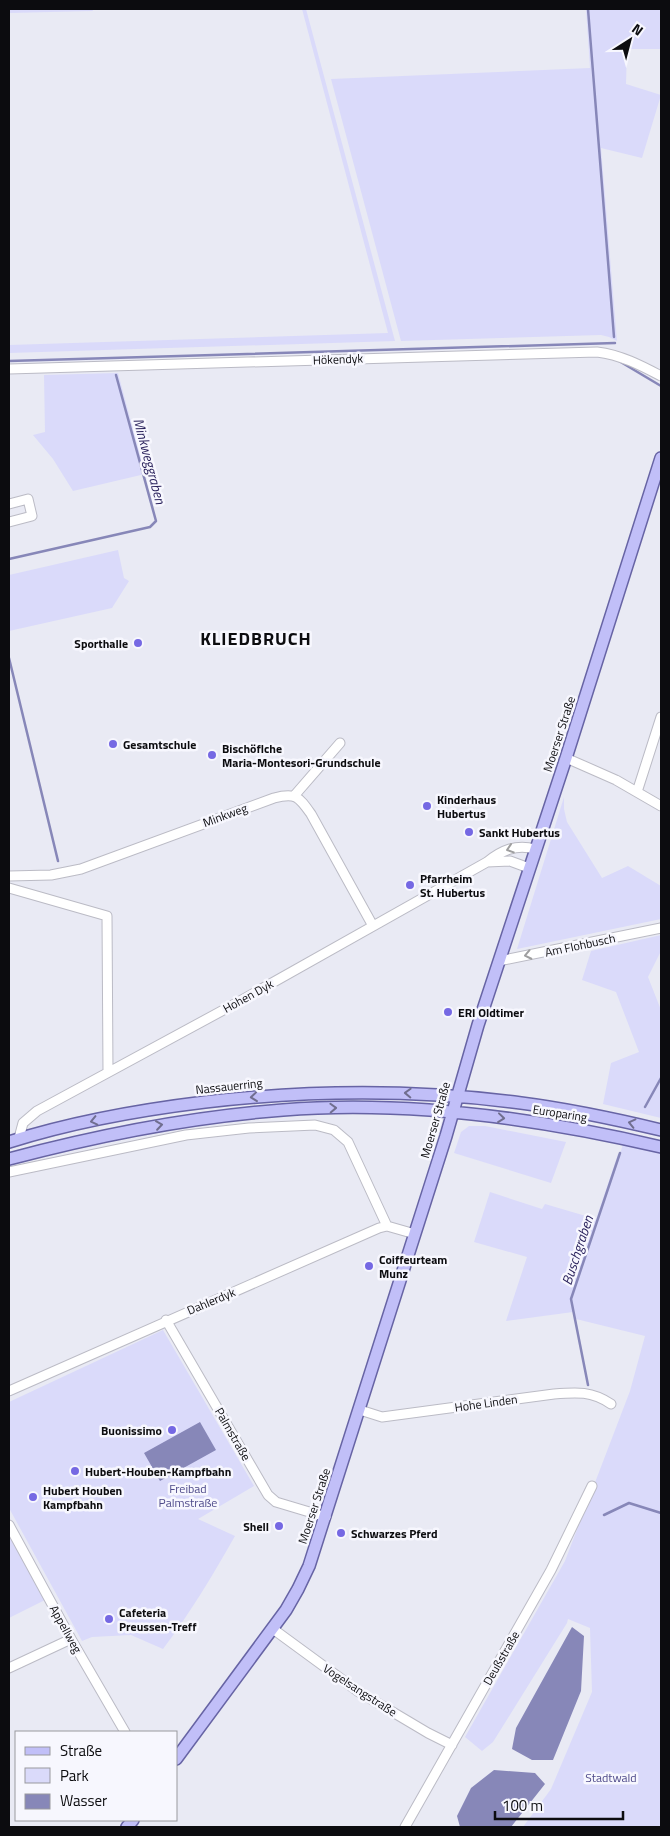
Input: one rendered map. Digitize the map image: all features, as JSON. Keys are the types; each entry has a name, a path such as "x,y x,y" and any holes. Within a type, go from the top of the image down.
{"main road":[{"name":"Moerser Straße","path":"178,1757 273,1629 298,1589 309,1566 360,1410 456,1096 661,458"},
{"name":"Nassauerring","path":"14,1140 145,1109 282,1094 344,1092 456,1096"},
{"name":"Europaring","path":"456,1096 521,1103 602,1117 661,1130"},
{"path":"9,1159 144,1127 215,1117 284,1110 346,1108 405,1109 452,1113"},
{"name":"Europaring","path":"452,1113 566,1127 661,1147"}],"street":[{"name":"Hökendyk","path":"9,369 597,352 614,354 661,376"},
{"path":"9,504 28,499 32,516 9,522"},
{"path":"637,792 661,717"},
{"path":"340,743 294,796 302,801 311,814 373,926"},
{"path":"566,758 637,792 661,806"},
{"name":"Minkweg","path":"9,876 51,875 81,869 274,798 286,794 294,796"},
{"name":"Hohen Dyk","path":"14,1140 23,1123 37,1111 373,926 487,862 504,850 516,846 535,849"},
{"name":"Hohen Dyk","path":"487,862 510,861 529,868"},
{"path":"9,888 107,916 108,1072"},
{"name":"Am Flohbusch","path":"499,961 661,928"},
{"path":"9,1172 186,1135 249,1128 315,1125 334,1130 348,1142 387,1226 415,1234"},
{"name":"Dahlerdyk","path":"9,1391 166,1320 378,1228 387,1226"},
{"name":"Palmstraße","path":"166,1320 268,1495 276,1502 326,1517"},
{"name":"Hohe Linden","path":"360,1410 382,1418 580,1392 603,1399 611,1404"},
{"name":"Deußstraße","path":"404,1827 551,1570 592,1486"},
{"name":"Appellweg","path":"9,1525 71,1639 124,1731"},
{"name":"Vogelsangstraße","path":"273,1629 359,1692 452,1745"},
{"path":"9,1668 71,1639"}],"green space":[{"path":"9,9 92,9 93,11 9,13"},
{"path":"302,9 306,9 395,341 9,353 9,345 388,333"},
{"path":"586,9 661,9 661,49 627,49 626,84 661,95 642,158 601,148 617,341 601,335 401,341 331,79 590,68"},
{"path":"118,373 145,474 73,491 53,459 33,435 45,432 44,375"},
{"path":"118,550 124,578 129,581 112,608 9,631 9,575"},
{"path":"564,797 567,822 602,878 628,866 661,886 661,919 517,949"},
{"path":"661,935 661,951 648,977 661,1010 661,1118 603,1104 611,1063 639,1052 616,992 582,980 591,951"},
{"path":"469,1126 485,1126 566,1142 551,1183 454,1153 461,1132"},
{"name":"Stadtwald","path":"623,1144 661,1153 661,1827 523,1827 551,1789 592,1692 590,1628 568,1619 493,1742 482,1751 465,1737 565,1561 630,1391 645,1336 576,1319 588,1382 573,1312 506,1321 527,1257 474,1242 490,1192 542,1209 545,1204 596,1219"},
{"name":"Hubert-Houben-Kampfbahn","path":"163,1330 254,1486 198,1519 235,1536 201,1594 163,1649 131,1635 92,1637 82,1641 9,1508 9,1402"},
{"path":"9,1534 45,1600 9,1618"}],"water":[{"path":"200,1422 216,1450 160,1481 144,1453"},
{"path":"572,1627 584,1636 581,1691 553,1760 532,1760 512,1749 516,1728"},
{"path":"494,1770 535,1773 545,1784 511,1827 460,1827 457,1816 471,1788"}],"waterway":[{"path":"588,9 614,337"},
{"path":"9,361 615,343"},
{"path":"619,361 661,386"},
{"name":"Minkweggraben","path":"9,559 150,527 156,521 116,375"},
{"name":"Minkweggraben","path":"9,658 58,861"},
{"name":"Buschgraben","path":"645,1107 661,1078"},
{"name":"Buschgraben","path":"588,1385 571,1299 620,1153"},
{"path":"604,1515 629,1503 661,1513"}],"place":[{"name":"Sporthalle","path":"138,643"},
{"name":"Gesamtschule","path":"113,744"},
{"name":"Bischöflche Maria-Montesori-Grundschule","path":"212,755"},
{"name":"Kinderhaus Hubertus","path":"427,806"},
{"name":"Sankt Hubertus","path":"469,832"},
{"name":"Pfarrheim St. Hubertus","path":"410,885"},
{"name":"ERI Oldtimer","path":"448,1012"},
{"name":"Coiffeurteam Munz","path":"369,1266"},
{"name":"Buonissimo","path":"172,1430"},
{"name":"Hubert-Houben-Kampfbahn","path":"75,1471"},
{"name":"Hubert Houben Kampfbahn","path":"33,1497"},
{"name":"Shell","path":"279,1526"},
{"name":"Schwarzes Pferd","path":"341,1533"},
{"name":"Cafeteria Preussen-Treff","path":"109,1619"}],"district":[{"name":"KLIEDBRUCH","path":"256,638"}],"park label":[{"name":"Freibad Palmstraße","path":"188,1495"}]}
